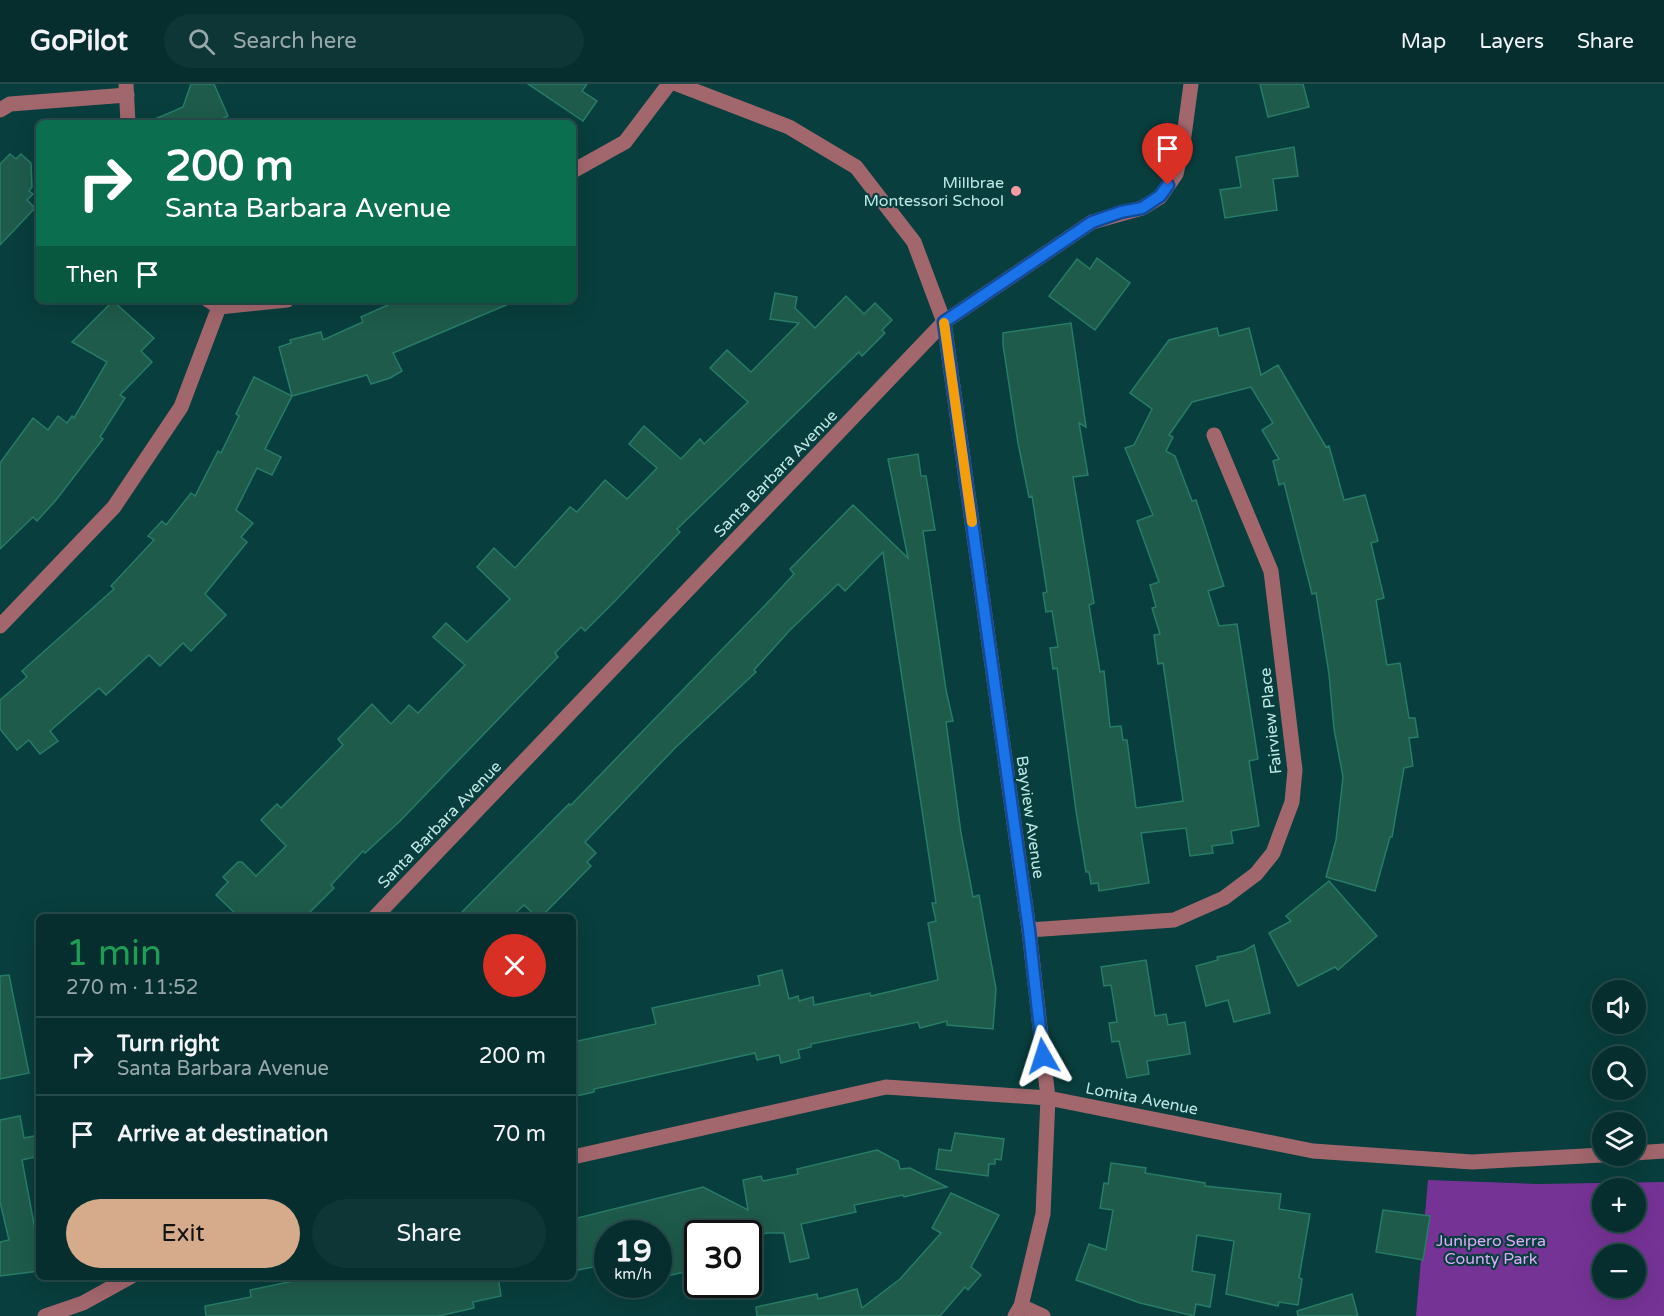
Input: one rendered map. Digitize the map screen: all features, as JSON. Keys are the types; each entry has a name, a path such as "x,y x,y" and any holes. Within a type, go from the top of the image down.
{"street":[{"name":"Bayview Avenue","path":"678,84 789,127 856,167 914,242 944,322 1029,930 1048,1098 1043,1214 1018,1311"},
{"path":"576,169 625,142 678,84"},
{"name":"Santa Barbara Avenue","path":"378,914 944,322 1092,222 1121,212 1142,208 1160,196 1176,174 1183,143 1191,84"},
{"path":"0,110 10,104 126,90 128,120"},
{"path":"0,626 114,507 181,407 214,304 232,303"},
{"name":"Fairview Place","path":"1029,930 1174,920 1224,898 1256,874 1273,853 1283,829 1292,802 1295,770 1271,571 1214,435"},
{"name":"Lomita Avenue","path":"576,1156 886,1087 1048,1098 1313,1151 1472,1162 1592,1156"},
{"path":"1646,1152 1664,1151"},
{"path":"45,1316 83,1303 125,1280"},
{"path":"1018,1311 1043,1316"}],"green space":[{"name":"Junipero Serra County Park","path":"1428,1180 1537,1184 1592,1183 1592,1232 1646,1232 1646,1182 1664,1182 1664,1316 1416,1316"}],"building":[{"path":"191,84 214,84 228,116 219,120 153,120 183,107"},
{"path":"528,84 587,84 582,91 597,101 583,121"},
{"path":"1260,84 1303,84 1309,107 1268,117"},
{"path":"1294,147 1298,176 1273,179 1277,210 1225,218 1220,190 1241,187 1236,157"},
{"path":"10,154 16,159 21,154 31,163 32,187 29,191 33,194 27,200 35,208 0,245 0,164"},
{"path":"1097,258 1130,283 1095,330 1049,296 1077,259 1090,269"},
{"path":"775,293 797,297 795,308 815,328 846,296 864,314 875,303 892,320 882,330 885,333 862,356 859,352 677,529 680,532 585,631 581,627 555,653 558,657 400,821 365,853 363,851 331,885 334,888 308,914 236,914 216,895 228,882 223,877 238,862 242,862 256,876 286,846 261,820 277,804 281,808 343,745 338,739 372,704 391,724 409,705 418,713 465,665 433,637 446,623 467,642 510,599 477,567 494,548 515,568 570,507 577,512 605,480 627,499 657,468 629,444 644,426 681,459 700,439 704,444 748,402 710,368 727,350 751,372 799,323 770,319"},
{"path":"111,303 115,303 154,338 141,351 152,362 120,395 125,398 100,437 103,439 56,500 37,521 33,517 0,549 0,463 33,418 48,430 58,416 67,423 72,416 74,418 107,362 72,342"},
{"path":"392,303 511,303 393,353 402,371 390,378 371,384 367,375 292,396 279,347 291,343 290,340 321,332 323,340 363,322 361,317"},
{"path":"1071,323 1086,427 1079,423 1088,475 1073,477 1094,603 1089,605 1100,672 1104,671 1110,727 1121,726 1123,740 1127,740 1136,808 1183,801 1163,663 1158,664 1154,635 1160,634 1152,608 1156,607 1150,585 1159,582 1137,521 1153,515 1125,448 1134,445 1152,409 1130,393 1169,340 1217,328 1219,336 1249,328 1261,375 1278,365 1326,447 1329,446 1344,500 1365,495 1378,541 1371,543 1384,598 1376,600 1387,665 1400,663 1409,718 1415,718 1418,737 1409,738 1413,766 1404,768 1392,837 1390,837 1375,891 1326,877 1336,840 1343,777 1334,729 1329,674 1316,593 1312,594 1284,483 1279,485 1273,461 1279,459 1262,430 1273,423 1251,387 1192,402 1169,435 1173,437 1166,451 1175,456 1192,501 1196,500 1224,586 1208,591 1219,626 1237,624 1258,759 1249,761 1259,826 1231,831 1233,843 1212,846 1213,853 1190,856 1186,828 1141,833 1149,883 1099,891 1098,883 1091,884 1089,872 1086,872 1076,811 1057,668 1053,669 1050,648 1058,647 1052,611 1046,612 1043,593 1047,592 1032,496 1029,497 1018,443 1003,345 1003,333"},
{"path":"254,377 292,396 265,449 281,457 272,475 257,468 236,510 253,523 241,537 247,542 205,594 226,615 191,651 183,643 160,666 149,655 106,695 99,688 50,731 58,741 40,754 29,740 17,750 0,729 0,700 27,677 22,671 114,589 111,586 154,540 148,536 162,521 166,525 191,493 195,496 218,451 221,453"},
{"path":"918,454 921,476 926,476 935,530 923,531 946,690 953,721 946,722 961,833 973,897 979,895 996,989 993,1029 947,1025 947,1021 920,1028 918,1022 811,1044 811,1047 798,1050 800,1058 781,1063 779,1055 757,1060 755,1053 594,1089 594,1092 576,1096 576,1041 656,1024 652,1008 760,985 758,976 782,970 789,999 798,996 799,1001 813,997 814,1005 870,993 871,996 938,980 928,923 936,921 932,903 936,903 883,552 845,591 838,584 790,630 754,670 756,672 675,748 585,842 596,853 587,862 591,866 544,914 534,914 524,905 514,914 460,914 569,804 571,805 772,598 794,574 790,569 853,505 908,558 888,459"},
{"path":"1329,881 1377,936 1338,970 1335,967 1298,986 1269,933 1291,921 1286,916"},
{"path":"1254,945 1270,1013 1234,1022 1228,1000 1206,1006 1196,966 1218,960 1217,957 1244,951"},
{"path":"1146,960 1155,1016 1166,1014 1168,1025 1185,1022 1190,1054 1147,1061 1149,1074 1127,1078 1119,1041 1112,1042 1109,1023 1117,1022 1111,985 1104,986 1101,967"},
{"path":"9,975 29,1073 0,1079 0,976"},
{"path":"20,1116 24,1138 36,1136 36,1157 22,1160 36,1235 36,1271 0,1276 0,1242 9,1240 0,1202 0,1120"},
{"path":"955,1133 1004,1139 1001,1160 995,1159 995,1164 989,1164 988,1176 936,1169 939,1149 951,1151"},
{"path":"877,1150 898,1161 900,1169 910,1168 947,1187 854,1205 856,1212 801,1224 809,1258 790,1262 784,1233 762,1234 762,1220 684,1220 684,1272 672,1275 672,1220 594,1220 594,1267 576,1270 576,1218 703,1187 748,1210 743,1180 761,1176 763,1181 798,1174 797,1169"},
{"path":"1111,1163 1146,1168 1145,1173 1205,1183 1205,1186 1281,1194 1279,1209 1310,1214 1299,1278 1302,1279 1298,1305 1279,1302 1278,1306 1226,1294 1234,1241 1197,1235 1192,1271 1215,1275 1210,1307 1196,1304 1194,1316 1140,1303 1076,1280 1089,1244 1106,1250 1113,1210 1100,1208 1104,1183 1108,1184"},
{"path":"951,1193 999,1215 971,1267 981,1275 968,1290 965,1287 940,1316 757,1316 756,1307 817,1294 818,1299 857,1289 862,1308 900,1279 941,1233 932,1228"},
{"path":"1383,1210 1430,1216 1423,1260 1376,1252"},
{"path":"298,1280 499,1280 501,1296 473,1302 474,1308 439,1316 206,1316 205,1306 251,1297 250,1290"},
{"path":"1352,1294 1358,1316 1298,1316 1297,1311"}],"slow traffic":[{"path":"944,323 972,522"}],"place":[{"name":"Millbrae Montessori School","path":"1016,191"}],"route":[{"path":"1043,1056 1029,930 944,322 1092,222 1121,212 1142,208 1160,196 1168,185"}]}
